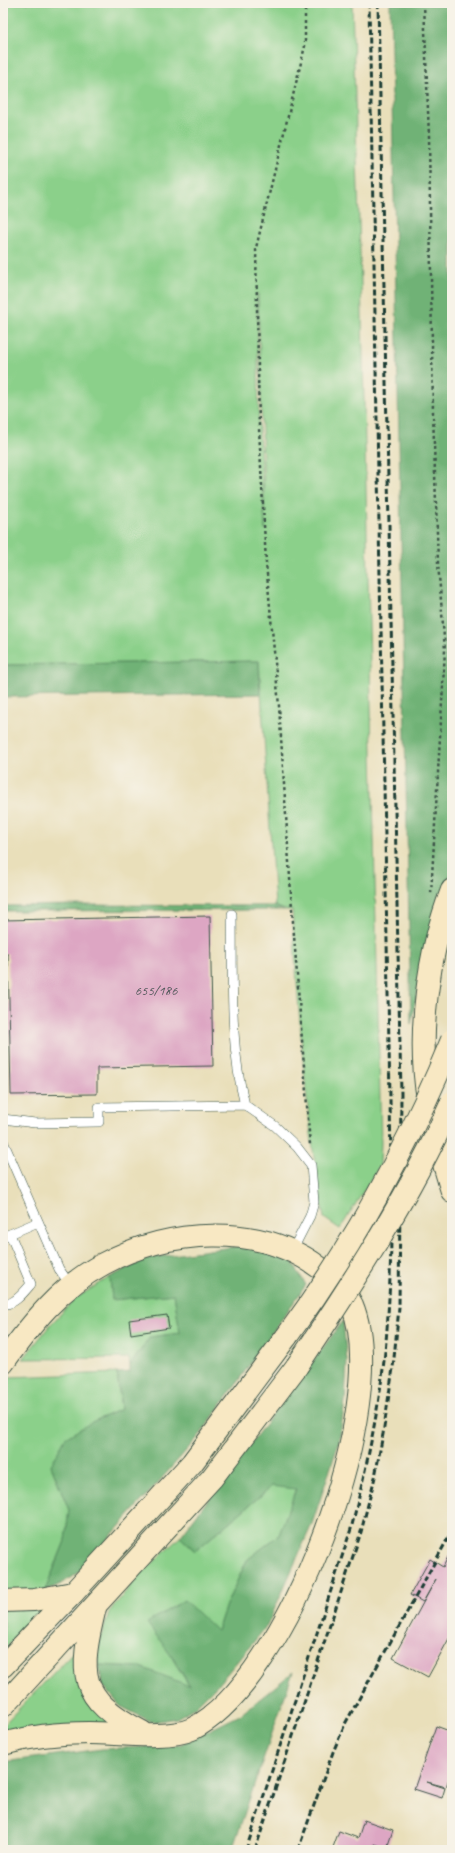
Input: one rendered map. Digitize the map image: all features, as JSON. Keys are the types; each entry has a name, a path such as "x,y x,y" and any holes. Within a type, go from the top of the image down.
{"main road":[{"path":"452,890 435,944 425,1022 426,1079 432,1120 452,1191"},
{"path":"3,1666 73,1593 192,1463 287,1336 340,1258 378,1194 414,1127 452,1040"},
{"path":"3,1706 212,1478 297,1366 373,1250 430,1148 452,1102"},
{"path":"3,1363 38,1317 71,1286 104,1264 123,1255 163,1243 212,1236 235,1236 268,1242 292,1251 315,1264 338,1284 351,1303 358,1325 360,1345 358,1396 348,1458 339,1492 317,1552 298,1592 277,1632 241,1687 222,1707 193,1729 181,1733 70,1734 38,1737 3,1744"},
{"path":"3,1601 34,1600 73,1593"},
{"path":"96,1606 86,1652 85,1674 88,1684 93,1694 105,1709 122,1721 147,1734"}],"lane":[{"path":"232,914 235,1055 238,1079 245,1105"},
{"path":"3,1120 35,1123 99,1122 99,1107 245,1105 274,1126 297,1147 311,1165 314,1202 310,1216 292,1251"},
{"path":"3,1141 59,1269 71,1286"},
{"path":"3,1304 6,1305 14,1301 31,1284 6,1236 38,1222"}],"path":[{"path":"305,3 304,46 256,248 259,429 266,563 279,706 292,917 311,1165"},
{"path":"424,3 429,137 433,405 438,563 445,650 431,899"}],"green space":[{"path":"3,3 352,3 362,314 381,1143 380,1165 340,1229 324,1218 317,1180 307,1103 292,910 284,910 275,906 259,661 3,665","holes":["258,293 265,530 259,429"]},
{"path":"390,3 452,3 452,872 428,947 411,1025"},
{"path":"259,661 260,694 3,697 3,665"},
{"path":"3,906 275,906 284,910 3,911"},
{"path":"247,1245 290,1258 306,1285 200,1435 80,1571 63,1583 45,1591 65,1541 69,1510 51,1465 65,1438 92,1422 121,1409 117,1373 130,1372 130,1365 150,1337 180,1333 174,1294 112,1300 110,1277 149,1258"},
{"path":"110,1277 112,1300 174,1294 180,1333 150,1337 130,1365 129,1358 23,1359 50,1325 76,1298"},
{"path":"343,1321 347,1361 345,1401 339,1442 312,1524 267,1626 220,1682 195,1707 177,1718 152,1722 120,1706 102,1684 99,1665 141,1667 190,1686 172,1657 147,1623 184,1600 217,1631 226,1605 247,1560 279,1535 296,1489 272,1486 195,1551 180,1537"},
{"path":"117,1373 121,1409 92,1422 51,1465 69,1510 65,1541 45,1591 3,1593 3,1385 7,1377"},
{"path":"272,1486 296,1488 279,1535 247,1560 226,1605 217,1631 172,1658 190,1687 141,1667 99,1665 99,1644 109,1612 139,1576 180,1537 195,1551"},
{"path":"3,1607 44,1607 3,1651"},
{"path":"77,1649 116,1726 3,1737 3,1725"},
{"path":"293,1672 232,1850 3,1850 3,1762 102,1749 179,1745 240,1715"}],"building":[{"path":"210,916 213,1066 97,1068 97,1094 11,1095 8,954 3,954 3,920"},
{"path":"167,1315 169,1328 131,1334 129,1320"},
{"path":"449,1555 452,1556 452,1633 428,1677 393,1658 436,1579 423,1602 410,1595 430,1559 443,1567"},
{"path":"436,1726 452,1732 452,1770 446,1787 427,1782 445,1788 442,1798 414,1789"},
{"path":"364,1820 393,1830 387,1848 375,1844 373,1850 332,1850 339,1831 358,1838"}],"railway":[{"path":"246,1850 351,1529 375,1422 383,1368 390,1287 391,1152 369,3"},
{"path":"255,1850 361,1532 375,1477 383,1434 393,1368 399,1308 401,1094 378,3"},
{"path":"298,1850 333,1752 345,1724 452,1531"}]}
